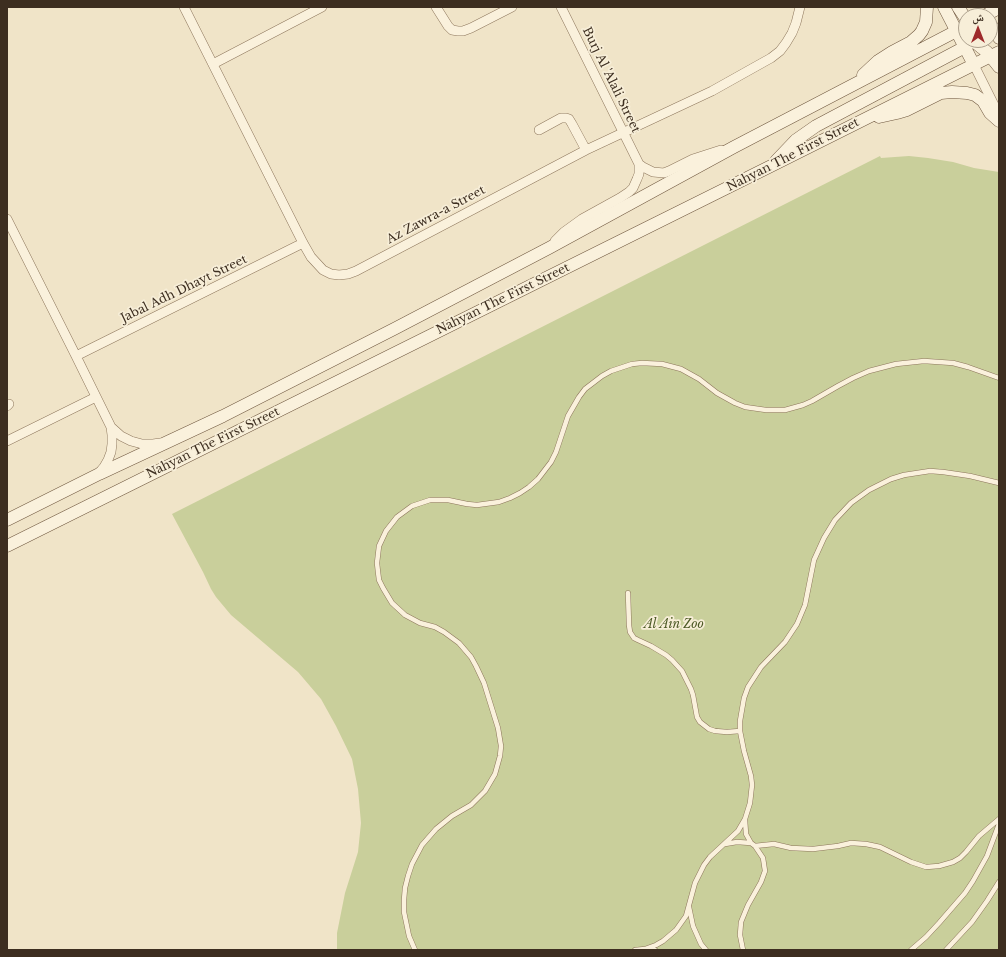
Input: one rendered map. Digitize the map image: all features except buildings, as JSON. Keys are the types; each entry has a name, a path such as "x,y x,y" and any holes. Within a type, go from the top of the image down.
{"main road":[{"path":"854,84 878,61 911,42 919,35 926,22 926,7"},
{"path":"944,7 958,25"},
{"name":"Nahyan The First Street","path":"7,520 99,474 223,416 402,325 549,248 734,147 854,84 958,41"},
{"path":"771,166 792,144 816,126 958,42"},
{"path":"970,48 974,65"},
{"path":"974,65 982,48"},
{"path":"994,48 999,67"},
{"name":"Nahyan The First Street","path":"7,546 974,65"},
{"path":"868,118 907,110 940,93 952,92 975,95 982,100 990,113 999,121"}],"street":[{"name":"Az Zawra-a Street","path":"184,7 303,243 316,264 323,270 335,275 348,274 586,150 712,91 771,58 780,51 792,33 800,7"},
{"path":"213,64 322,7"},
{"path":"436,7 448,26 452,30 458,32 471,28 512,7"},
{"name":"Burj Al 'Alali Street","path":"561,7 639,164"},
{"path":"974,65 999,115"},
{"path":"539,130 561,118 566,118 572,124 586,150"},
{"path":"639,164 653,172 664,172 703,155 734,147"},
{"path":"549,248 573,225 629,192 638,179 639,164"},
{"path":"7,219 110,427 112,444 111,452 106,464 99,474"},
{"name":"Jabal Adh Dhayt Street","path":"76,356 303,243"},
{"path":"7,441 96,397"},
{"path":"110,427 121,436 142,444 167,442"}],"lane":[{"path":"415,950 409,936 404,912 405,888 412,864 422,845 436,829 452,816 471,805 485,791 495,774 498,765 501,742 484,683 471,657 458,643 444,632 420,623 405,615 392,603 383,588 378,572 379,546 386,531 397,517 412,506 430,500 448,500 477,505 499,502 520,493 538,480 551,462 556,452 568,416 582,393 593,382 602,376 611,371 632,364 662,364 681,369 726,398 745,406 766,410 785,410 812,402 853,378 869,371 896,364 924,361 953,363 999,378"},
{"path":"635,950 656,945 670,936 682,923 686,916 699,874 710,857 738,830 745,819 750,803 752,785 740,731 741,709 748,687 761,667 785,642 797,624 806,605 811,572 819,548 832,525 851,504 869,490 879,484 904,475 943,472 970,476 999,483"},
{"path":"628,593 630,632 634,638 666,655 682,671 694,695 697,717 700,722 709,729 715,731 740,731"},
{"path":"743,950 740,935 741,922 765,871 761,853 751,843 746,834 745,819"},
{"path":"755,846 774,844 791,848 813,849 851,843 866,844 880,847 911,862 926,867 940,866 960,858 979,836 999,819"},
{"path":"911,950 940,923 964,893 987,856 999,824"},
{"path":"724,844 737,842 751,843"},
{"path":"946,950 972,922 999,882"},
{"path":"689,907 693,926 699,940 706,950"},
{"path":"645,948 655,950"}],"green space":[{"name":"Al Ain Zoo","path":"880,156 881,158 909,156 928,158 999,172 999,950 337,950 337,933 345,893 358,852 361,823 358,789 352,759 321,699 298,672 231,615 216,597 172,514"}]}
